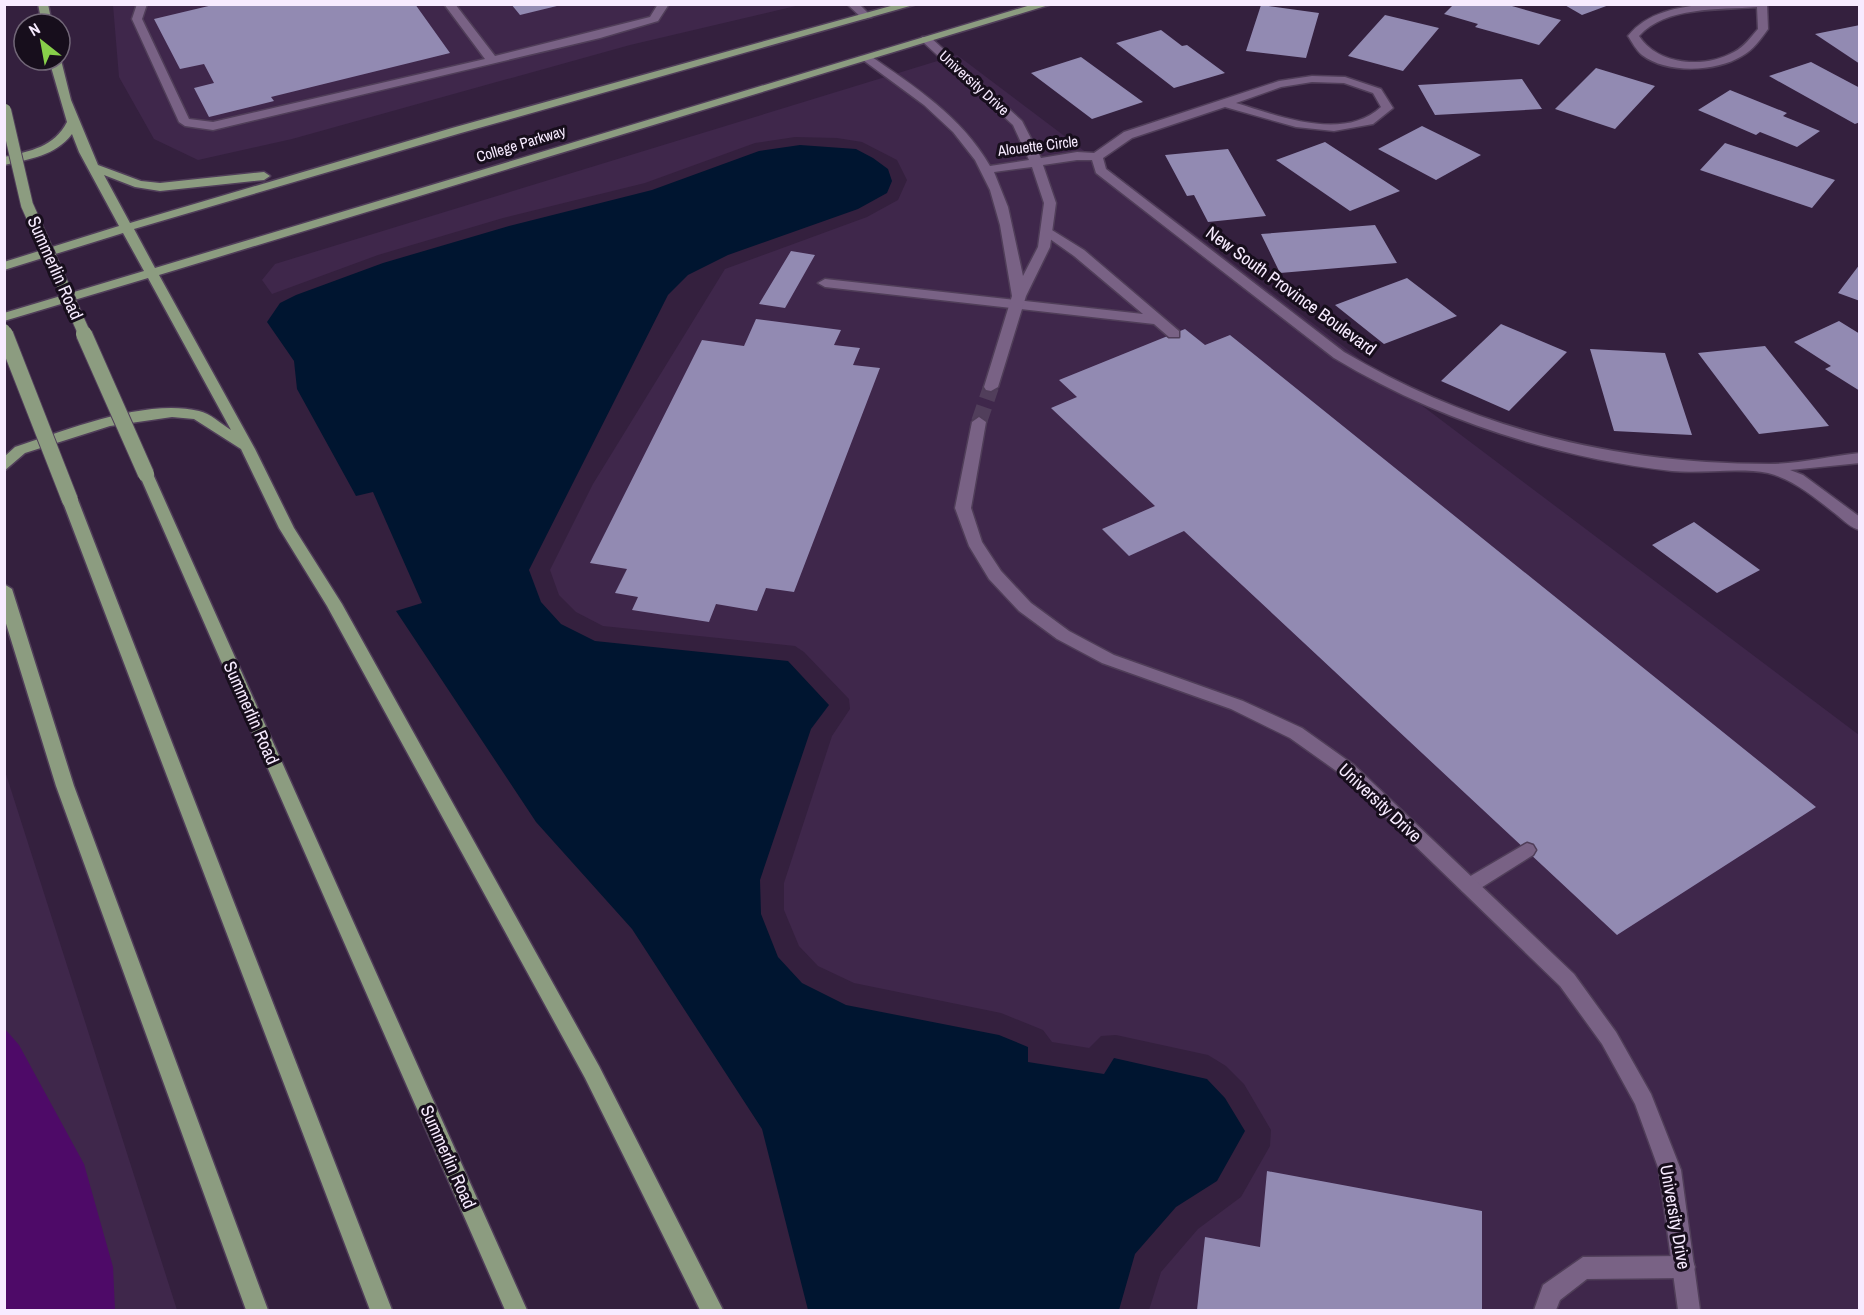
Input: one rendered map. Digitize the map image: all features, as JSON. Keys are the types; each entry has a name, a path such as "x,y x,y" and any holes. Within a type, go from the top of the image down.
{"main road":[{"name":"College Parkway","path":"4,266 319,169 912,4"},
{"name":"College Parkway","path":"4,317 1047,4"},
{"path":"58,72 73,122 93,167 248,449 287,528 334,603 592,1072 712,1311"},
{"name":"Summerlin Road","path":"5,110 27,206 516,1311"},
{"path":"4,161 45,152 67,137 73,122"},
{"path":"93,167 139,184 160,187 319,169"},
{"path":"4,330 381,1311"},
{"path":"4,466 20,450 108,422 172,412 198,415 248,449"},
{"path":"4,589 65,786 257,1311"}],"street":[{"path":"142,4 137,19 185,122 213,126 654,19 664,4"},
{"path":"448,4 492,60"},
{"path":"852,4 867,17"},
{"path":"1760,4 1763,29 1758,36 1737,55 1712,65 1676,64 1644,52 1633,36 1647,23 1674,14 1706,8 1760,4"},
{"name":"University Drive","path":"926,39 1018,123 1036,161 1050,203 1044,247 1018,300 992,387"},
{"name":"University Drive","path":"865,57 945,117 967,140 986,170 994,184 1006,231 1018,300"},
{"name":"Alouette Circle","path":"986,170 1077,156 1097,158 1128,135 1279,84 1312,79 1345,80 1377,91 1388,108 1370,122 1335,126 1296,124 1225,104"},
{"name":"New South Province Boulevard","path":"1097,158 1100,170 1339,355 1381,380 1429,403 1541,442 1584,452 1674,465 1767,468 1798,478 1860,525"},
{"path":"1047,231 1079,253 1174,334"},
{"path":"825,283 1018,300 1158,320"},
{"name":"University Drive","path":"979,422 963,508 974,542 990,567 1025,607 1062,635 1108,659 1237,705 1296,733 1348,770 1566,980 1610,1038 1644,1101 1670,1170 1689,1311"},
{"path":"1767,468 1860,458"},
{"path":"1469,886 1527,850"},
{"path":"1545,1311 1551,1293 1583,1268 1684,1267"}],"shaded area":[{"path":"113,5 800,5 630,45 292,139 198,160 154,139 119,77"},
{"path":"957,55 1859,735 1859,1310 1149,1310 1161,1272 1198,1229 1241,1197 1270,1146 1271,1130 1244,1084 1226,1066 1208,1055 1116,1035 1101,1036 1089,1048 1052,1042 1043,1030 1001,1013 854,983 818,966 799,946 784,910 784,883 832,736 850,709 849,699 804,652 795,646 603,626 576,612 559,595 550,570 593,484 725,269 867,217 898,200 907,180 897,160 862,142 837,138 795,137 755,143 645,183 503,218 378,255 272,294 262,280 275,264"},
{"path":"5,771 177,1310 5,1310"},
{"path":"5,1029 19,1045 84,1164 113,1267 115,1310 5,1310"}],"water":[{"path":"800,145 856,149 873,158 888,169 892,181 887,193 858,209 728,255 688,275 668,295 529,570 541,602 561,624 595,641 788,661 829,705 811,729 760,880 761,914 778,957 802,983 846,1005 999,1035 1028,1047 1028,1062 1104,1074 1114,1058 1207,1079 1225,1098 1245,1131 1217,1181 1176,1207 1135,1254 1119,1310 808,1310 762,1129 632,929 536,822 396,611 422,603 373,492 356,496 297,389 294,361 267,322 280,303 383,263 509,226 652,190 759,151"}],"building":[{"path":"217,4 415,4 450,53 271,97 274,101 209,117 194,88 214,83 204,64 180,69 154,19"},
{"path":"511,4 561,4 561,5 520,15"},
{"path":"1454,4 1505,4 1561,20 1539,45 1475,27 1478,24 1444,14"},
{"path":"1563,4 1609,4 1609,5 1582,15"},
{"path":"1261,5 1319,13 1306,58 1246,51"},
{"path":"1385,15 1439,28 1403,71 1348,56"},
{"path":"1860,25 1860,64 1815,34"},
{"path":"1161,30 1182,46 1187,45 1225,73 1174,88 1116,43"},
{"path":"1081,57 1143,102 1092,119 1031,73"},
{"path":"1811,62 1860,88 1860,122 1855,124 1769,76"},
{"path":"1596,68 1655,86 1615,129 1555,109"},
{"path":"1522,79 1542,109 1435,115 1418,85"},
{"path":"1730,90 1787,113 1783,116 1820,131 1797,147 1760,132 1756,135 1698,110"},
{"path":"1422,126 1481,155 1436,180 1378,149"},
{"path":"1325,142 1400,191 1350,211 1276,160"},
{"path":"1725,143 1835,180 1812,208 1700,170"},
{"path":"1228,149 1266,216 1208,222 1194,195 1187,196 1165,155"},
{"path":"1375,225 1397,263 1280,273 1261,234"},
{"path":"791,251 815,255 785,308 759,304"},
{"path":"1860,264 1860,301 1838,293"},
{"path":"1407,278 1457,316 1384,344 1335,305"},
{"path":"756,319 841,330 834,345 860,348 853,365 880,368 794,592 766,588 757,611 716,604 709,622 632,610 638,597 615,593 627,569 590,563 702,340 744,346"},
{"path":"1839,321 1860,334 1860,391 1825,369 1831,366 1794,342"},
{"path":"1501,324 1567,352 1509,411 1441,381"},
{"path":"1185,329 1205,345 1230,335 1816,807 1617,935 1184,531 1129,556 1102,529 1155,506 1051,408 1077,397 1059,380"},
{"path":"1765,346 1829,426 1759,434 1698,353"},
{"path":"1590,349 1665,353 1692,435 1614,431"},
{"path":"1694,522 1760,570 1717,593 1652,545"},
{"path":"1267,1171 1482,1211 1482,1310 1197,1310 1205,1237 1260,1247"}],"tunnel":[{"path":"979,422 991,387"}]}
